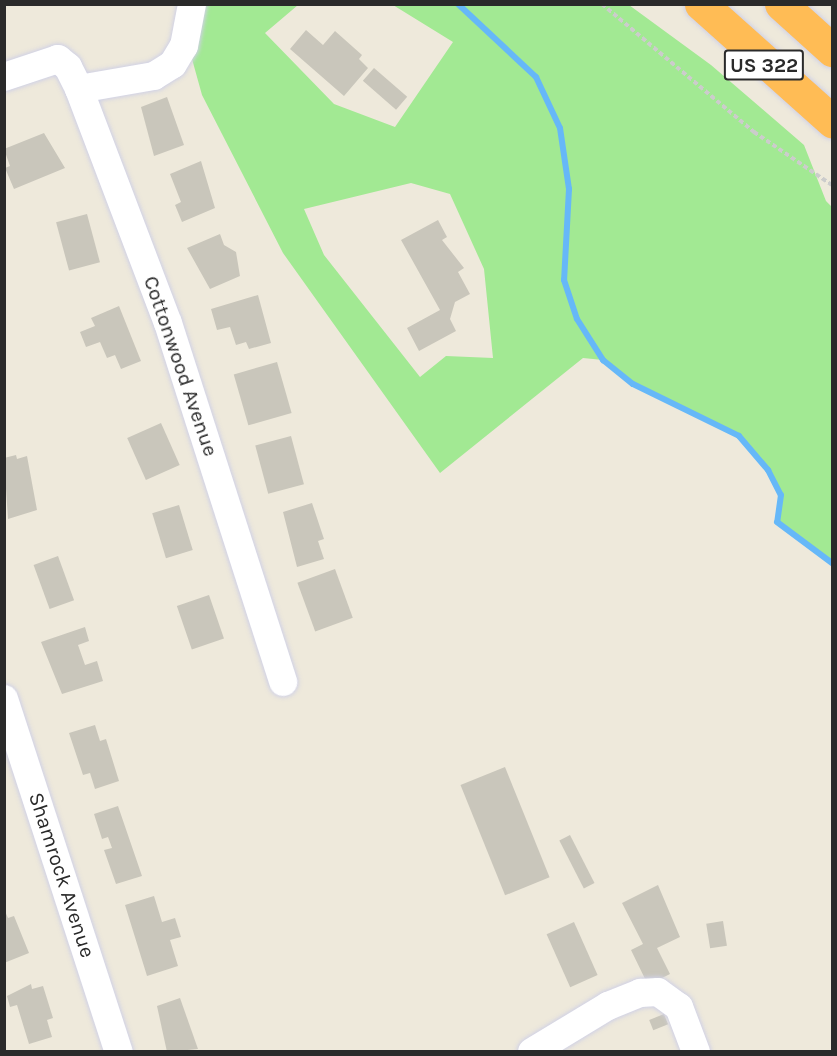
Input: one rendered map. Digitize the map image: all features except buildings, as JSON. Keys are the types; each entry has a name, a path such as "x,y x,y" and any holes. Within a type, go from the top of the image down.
{"highway":[{"name":"US 322","path":"700,4 832,121"},
{"name":"US 322","path":"781,4 832,50"}],"street":[{"path":"79,89 154,76 173,64 184,46 192,4"},
{"name":"Cottonwood Avenue","path":"4,77 58,59 68,67 79,89 168,322 283,682"},
{"name":"Shamrock Avenue","path":"4,699 119,1052"},
{"path":"532,1052 608,1006 640,993 658,992 679,1007 696,1052"}],"path":[{"path":"602,4 754,132 832,185"}],"green space":[{"path":"177,5 298,5 265,33 334,104 395,127 453,42 393,5 629,5 711,65 804,145 826,201 832,207 832,563 777,522 781,495 768,470 739,436 633,384 603,360 583,358 440,473 283,253 202,95","holes":["411,183 450,194 484,269 493,358 446,356 420,377 324,255 304,209"]}],"waterway":[{"path":"458,4 536,77 560,128 569,189 564,280 577,319 603,360 633,384 739,436 768,470 781,495 777,522 832,563"}]}
